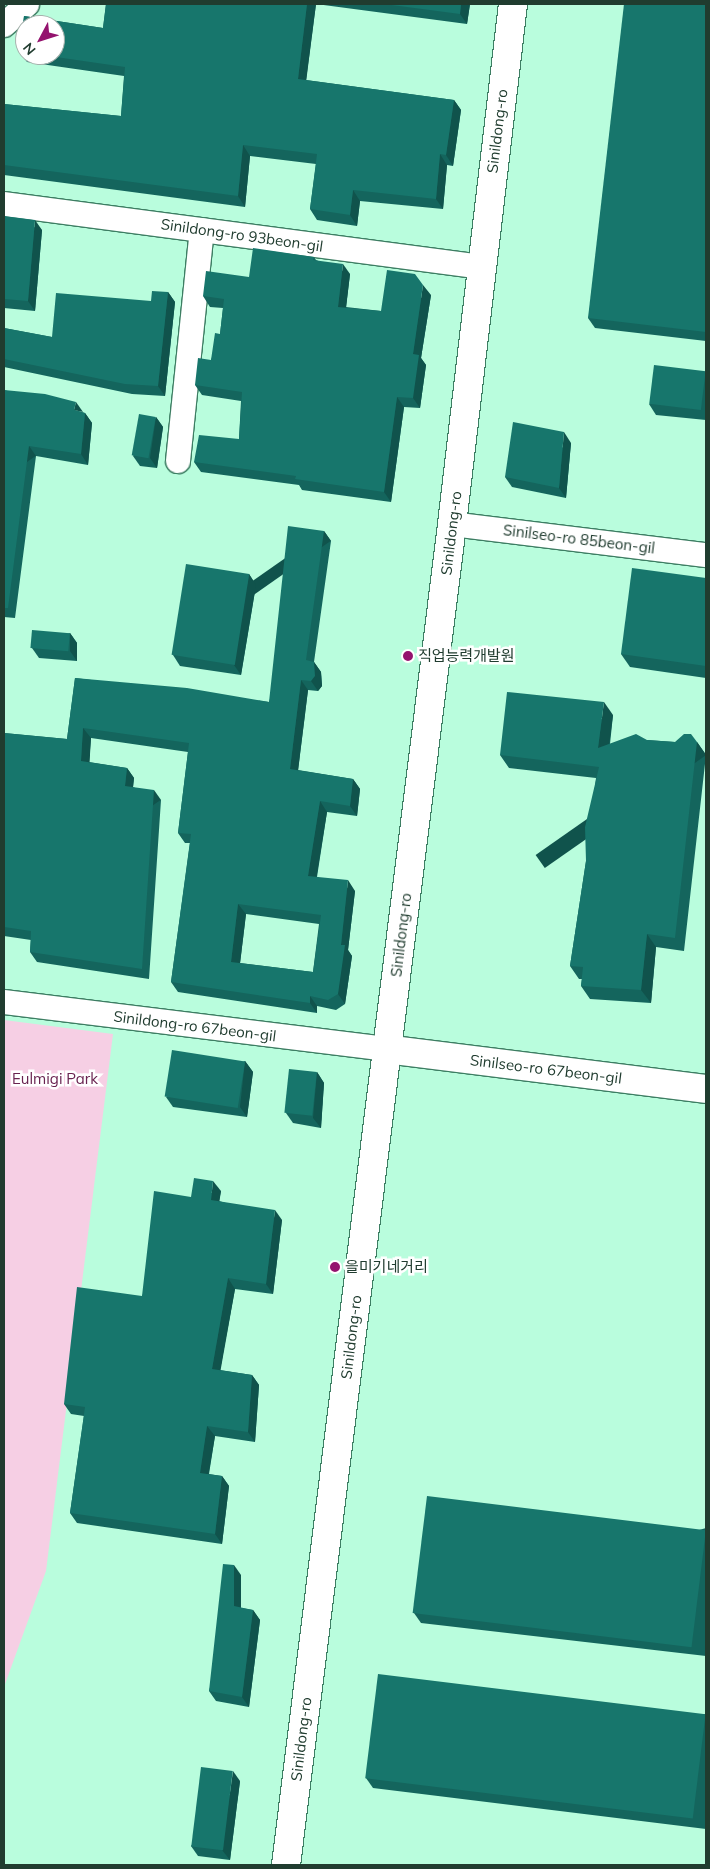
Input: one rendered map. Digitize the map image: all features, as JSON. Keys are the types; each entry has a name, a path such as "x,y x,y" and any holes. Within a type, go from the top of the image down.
{"main road":[{"name":"Sinildong-ro","path":"286,1865 452,524 513,4"},
{"name":"Sinilseo-ro 67beon-gil","path":"386,1049 706,1089"}],"street":[{"path":"4,25 27,4"},
{"name":"Sinildong-ro 93beon-gil","path":"4,204 481,267"},
{"path":"178,460 202,230"},
{"name":"Sinilseo-ro 85beon-gil","path":"452,524 706,555"},
{"name":"Sinildong-ro 67beon-gil","path":"4,1002 386,1049"}],"green space":[{"name":"Eulmigi Park","path":"4,1020 113,1034 46,1571 4,1687"}],"building":[{"path":"106,4 307,4 298,79 454,100 446,155 440,154 436,199 353,190 350,215 310,209 317,154 243,145 238,196 4,165 4,104 121,116 125,67 65,58 65,22 103,28"},
{"path":"384,4 461,4 460,14"},
{"path":"624,4 706,4 706,332 588,318"},
{"path":"4,216 35,220 28,301 4,299"},
{"path":"253,248 314,257 313,260 343,264 338,307 381,311 387,270 415,274 423,285 413,354 419,355 413,398 397,397 384,492 295,479 296,476 194,462 199,435 239,439 242,392 195,385 198,358 211,360 215,333 220,334 224,299 203,296 206,271 249,277"},
{"path":"152,291 168,292 158,386 125,384 4,359 4,328 52,337 56,293 151,301"},
{"path":"654,365 706,371 701,410 649,404"},
{"path":"4,390 45,394 76,402 74,410 85,413 81,454 29,446 8,608 4,608"},
{"path":"139,414 156,417 148,458 132,455"},
{"path":"513,422 564,432 559,488 505,477"},
{"path":"288,526 324,531 306,660 314,662 315,676 311,681 301,680 290,769 353,779 350,806 320,801 308,876 348,880 341,945 345,945 338,994 328,1000 310,996 310,1003 171,982 191,834 178,833 189,743 83,728 81,761 127,768 125,786 154,790 142,969 30,952 31,931 4,927 4,733 67,739 75,678 187,688 269,702","holes":["238,904 321,915 313,972 231,962"]},
{"path":"186,564 249,574 235,665 172,655"},
{"path":"632,568 706,578 706,666 621,654"},
{"path":"32,630 70,633 68,651 30,648"},
{"path":"507,692 604,702 598,748 636,734 647,740 675,742 684,734 691,734 697,742 675,938 647,934 641,990 581,986 583,967 570,966 586,861 585,827 599,767 500,755"},
{"path":"172,1050 245,1062 238,1108 165,1096"},
{"path":"289,1069 317,1072 312,1116 284,1113"},
{"path":"194,1178 213,1181 211,1200 275,1210 266,1284 228,1278 212,1369 252,1375 248,1432 207,1426 200,1473 222,1476 215,1534 70,1513 85,1407 64,1404 77,1287 142,1296 154,1191 191,1197"},
{"path":"427,1496 706,1530 692,1647 413,1613"},
{"path":"223,1564 234,1565 234,1606 253,1610 242,1697 209,1691"},
{"path":"378,1674 706,1714 693,1818 365,1778"},
{"path":"201,1767 233,1771 223,1850 191,1846"}],"place":[{"name":"직업능력개발원","path":"408,656"},
{"name":"을미기네거리","path":"335,1267"}]}
